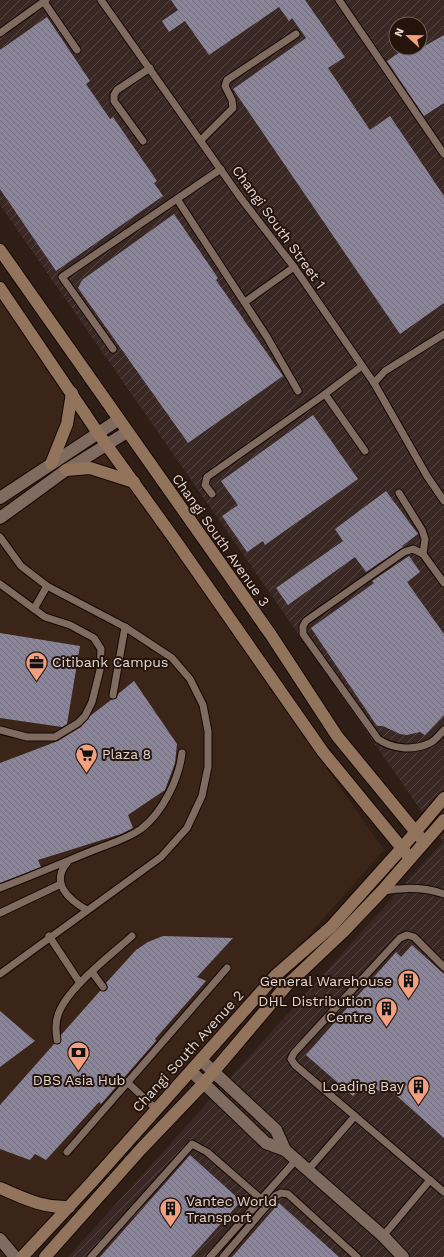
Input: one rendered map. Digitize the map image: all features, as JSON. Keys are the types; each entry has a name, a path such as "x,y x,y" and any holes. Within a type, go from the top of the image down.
{"street":[{"name":"Changi South Avenue 3","path":"0,250 271,636 337,736 415,833 424,842"},
{"path":"0,288 98,433 323,752 401,850 410,858"},
{"path":"51,464 67,424 72,393"},
{"path":"2,495 118,420"},
{"path":"0,518 66,470 127,432"},
{"path":"66,470 90,468 134,482"},
{"name":"Changi South Avenue 2","path":"22,1257 69,1207 276,976 331,927 401,850 444,798"},
{"path":"45,1257 141,1149 214,1072 286,986 342,933 382,891 444,820"},
{"path":"201,1060 276,1130 285,1150"},
{"path":"191,1071 266,1143 285,1150 383,1236 403,1257"},
{"path":"0,1188 39,1204 53,1208 69,1207"},
{"path":"0,1239 15,1257"}],"lane":[{"name":"Changi South Street 1","path":"101,0 260,224 294,267 374,383 427,476 444,502"},
{"path":"339,0 444,154"},
{"path":"0,33 45,1 76,50"},
{"path":"201,140 233,108 232,100 225,86 227,80 296,34"},
{"path":"143,142 114,101 114,95 117,90 150,68"},
{"path":"113,349 62,277 221,169"},
{"path":"177,199 245,302 298,391"},
{"path":"245,302 294,267"},
{"path":"374,383 386,371 444,334"},
{"path":"212,494 205,485 207,477 325,394 362,366"},
{"path":"325,394 365,451"},
{"path":"399,493 422,530 425,539 422,554"},
{"path":"0,537 21,566 47,586 125,627 172,658 190,679 203,705 208,731 208,767 202,796 187,828 161,858 49,936 0,974"},
{"path":"444,583 422,554 413,549 404,552 306,621 303,626 303,634 378,739 384,744 407,748 417,748 431,743 444,730"},
{"path":"0,584 45,617 70,625 94,638 101,649 100,670 92,702 85,716 78,723 55,737 27,736 0,730"},
{"path":"34,609 47,586"},
{"path":"112,695 125,627"},
{"path":"0,888 130,836 142,828 152,818 175,783 180,769 182,753"},
{"path":"67,862 61,873 61,884 71,902 87,910"},
{"path":"0,913 61,884"},
{"path":"382,891 409,888 433,890 444,894"},
{"path":"444,967 414,938 407,935 400,938 294,1053 292,1059 294,1065 444,1192"},
{"path":"49,936 80,983"},
{"path":"57,1040 55,1028 58,1014 80,983 132,936"},
{"path":"67,1152 227,968"},
{"path":"92,972 103,987"},
{"path":"127,1082 156,1109"},
{"path":"308,1170 355,1116"},
{"path":"91,1257 192,1144 207,1152 262,1199"},
{"path":"210,1257 296,1160"},
{"path":"383,1236 430,1180"},
{"path":"223,1257 276,1196 281,1193 288,1194 357,1257"}],"shaded area":[{"path":"0,0 444,0 444,1257 68,1257 443,842 0,205"},
{"path":"0,300 384,850 69,1207 22,1257 0,1257"}],"building":[{"path":"171,0 305,0 345,57 328,68 370,130 390,116 444,196 444,303 400,334 233,89 306,38 292,18 289,21 279,7 209,55 185,21 169,32 162,21 178,10"},
{"path":"47,17 90,81 86,84 110,119 113,117 157,181 154,183 163,196 56,271 0,189 0,50"},
{"path":"444,35 444,103 424,116 387,61 394,56 428,56 428,44"},
{"path":"174,214 218,278 216,280 283,376 188,443 78,288 82,280"},
{"path":"313,415 358,479 265,545 263,541 247,552 222,516 238,505 221,481"},
{"path":"386,491 418,534 402,546 403,547 366,572 355,557 288,605 276,588 343,541 335,529"},
{"path":"409,556 420,572 407,582 444,634 444,715 425,735 420,732 407,735 400,734 383,726 377,726 311,628 374,583 372,581"},
{"name":"Citibank Campus","path":"0,633 80,646 67,724 62,727 0,718"},
{"name":"Plaza 8","path":"134,681 177,744 175,763 165,790 128,815 133,828 121,834 38,860 41,867 0,883 0,763 58,741 81,727 90,716 111,700 117,698 118,694"},
{"name":"DBS Asia Hub","path":"163,936 233,938 197,977 206,981 155,1039 156,1041 101,1104 99,1102 46,1160 35,1154 30,1160 0,1149 0,1105 54,1044 60,1044 61,1035 100,991 106,991 108,987 106,983 136,950 148,942"},
{"name":"DHL Distribution Centre","path":"412,945 444,974 444,1138 387,1087 381,1093 372,1085 364,1093 359,1089 353,1096 306,1055 396,952 401,957"},
{"path":"0,1011 35,1041 0,1067"},
{"name":"Vantec World Transport","path":"190,1155 241,1201 191,1257 100,1257"},
{"path":"279,1203 339,1257 232,1257"}],"place":[{"name":"Citibank Campus","path":"37,682"},
{"name":"Plaza 8","path":"87,774"},
{"name":"General Warehouse","path":"408,1000"},
{"name":"DHL Distribution Centre","path":"387,1028"},
{"name":"DBS Asia Hub","path":"79,1072"},
{"name":"Loading Bay","path":"419,1106"},
{"name":"Vantec World Transport","path":"171,1228"}]}
